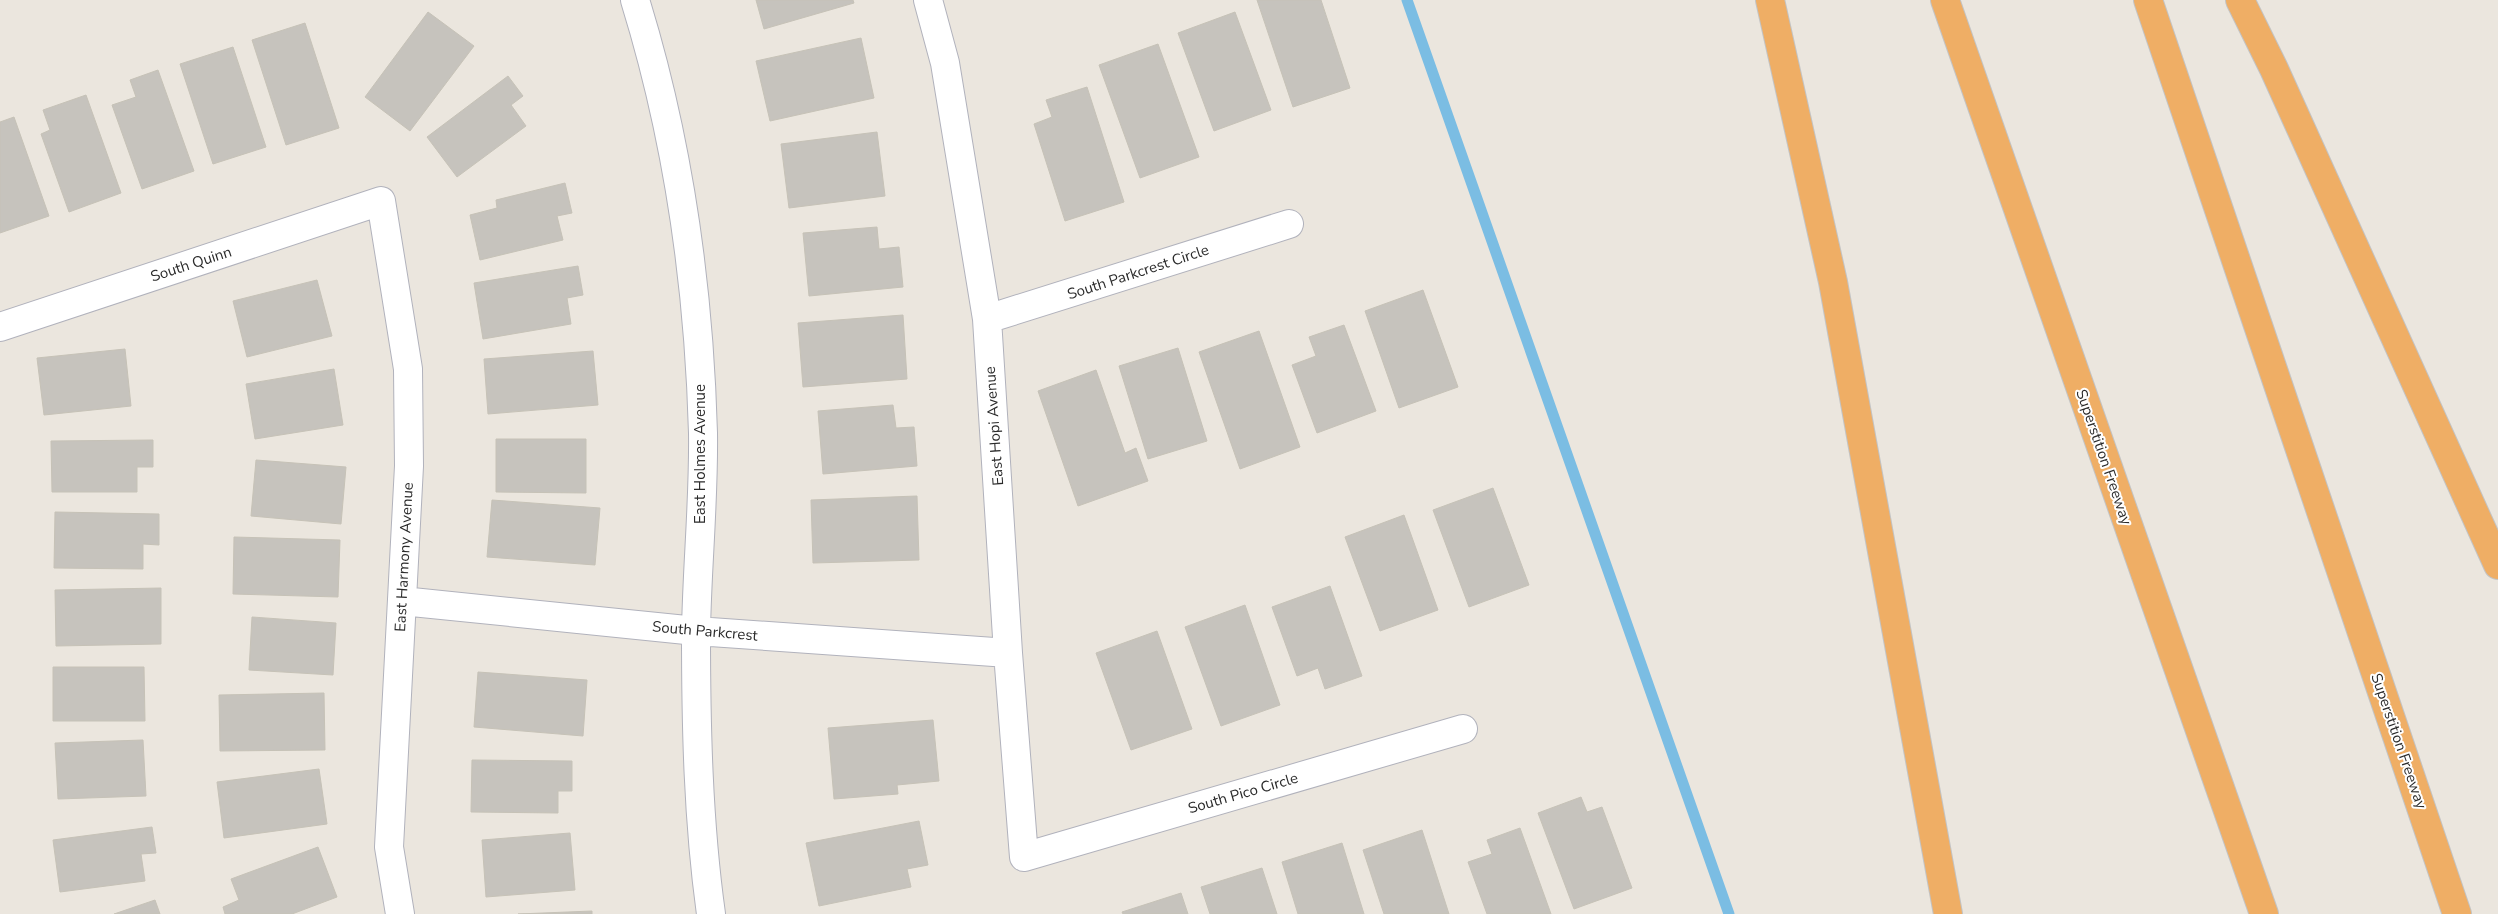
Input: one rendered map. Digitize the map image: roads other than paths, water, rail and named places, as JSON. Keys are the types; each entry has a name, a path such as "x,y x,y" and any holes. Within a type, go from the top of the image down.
{"highway":[{"path":"1770,0 1833,282 1948,914"},
{"name":"Superstition Freeway","path":"1945,0 2264,914"},
{"name":"Superstition Freeway","path":"2148,0 2457,914"},
{"path":"2240,0 2278,78 2498,565"}],"street":[{"name":"East Holmes Avenue","path":"635,0 658,84 676,166 695,306 703,433 696,631 700,816 711,914"},
{"name":"East Hopi Avenue","path":"928,0 945,63 987,319 1008,653 1024,857"},
{"name":"South Quinn","path":"0,327 381,201"},
{"name":"East Harmony Avenue","path":"381,201 408,370 410,466 389,847 400,914"},
{"name":"South Parkcrest Circle","path":"987,319 1289,224"},
{"name":"South Parkcrest","path":"402,601 696,631 1008,653"},
{"name":"South Pico Circle","path":"1024,857 1463,729"}],"waterway":[{"path":"1407,0 1729,914"}]}
